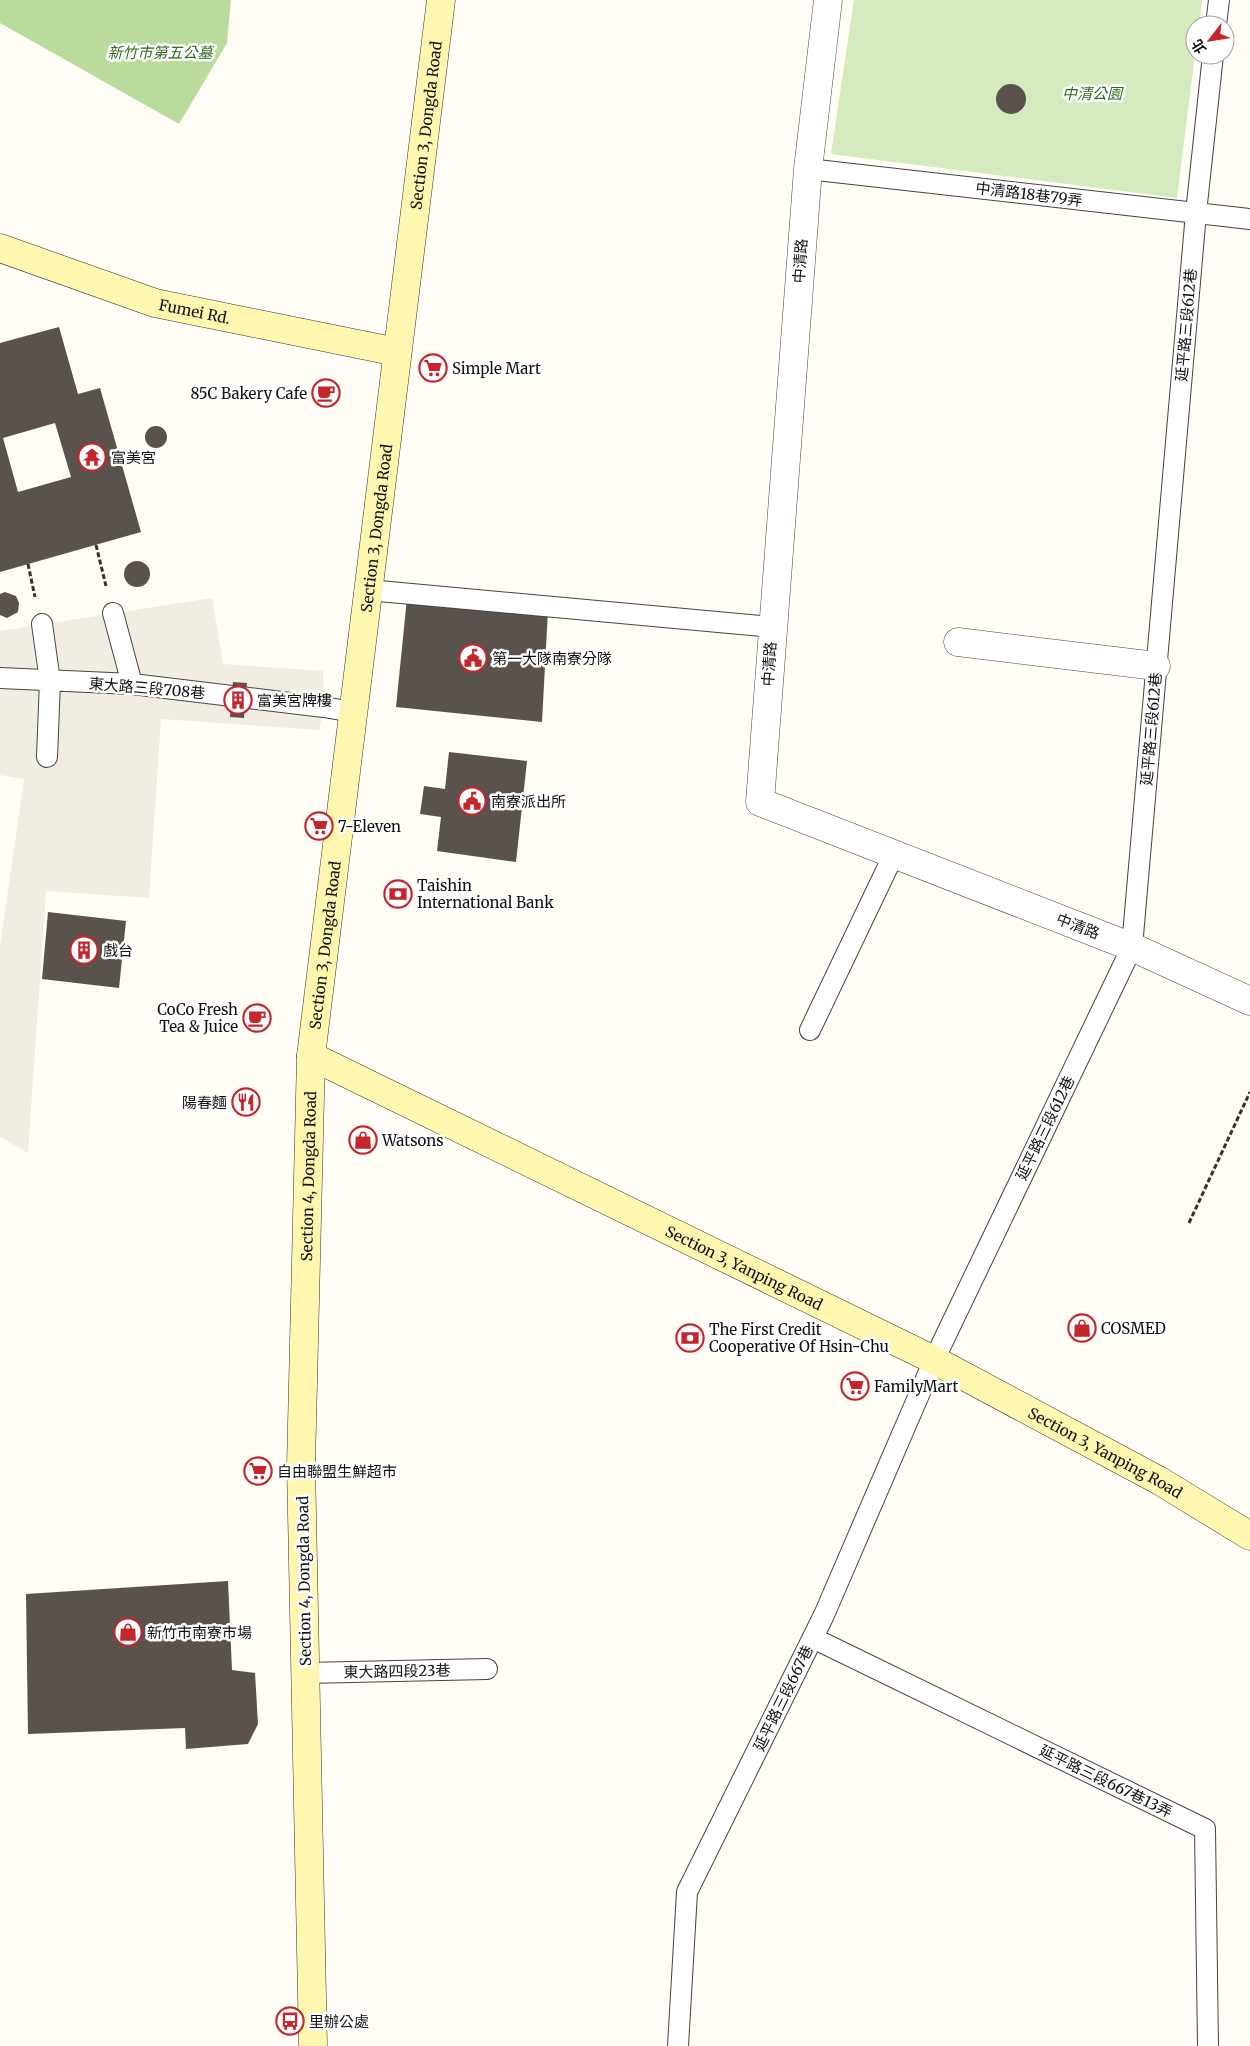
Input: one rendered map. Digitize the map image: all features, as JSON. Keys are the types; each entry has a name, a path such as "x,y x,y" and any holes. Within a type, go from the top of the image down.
{"main road":[{"name":"Section 3, Dongda Road","path":"312,1056 441,0"},
{"name":"Fumei Rd.","path":"0,248 155,303 397,352"},
{"name":"Section 3, Yanping Road","path":"312,1056 934,1360 1160,1481 1250,1536"},
{"name":"Section 4, Dongda Road","path":"312,1056 301,1465 313,2046"}],"street":[{"name":"中清路","path":"828,0 808,169 760,802 1132,947 1250,1001"},
{"path":"958,642 1156,666"}],"lane":[{"path":"1217,15 1218,0"},
{"name":"延平路三段612巷","path":"934,1360 1132,947 1196,213 1212,65"},
{"name":"中清路18巷79弄","path":"808,169 1250,219"},
{"path":"368,590 772,627"},
{"path":"113,613 132,684"},
{"path":"42,624 50,680 47,757"},
{"name":"東大路三段708巷","path":"0,678 132,684 353,712"},
{"path":"810,1030 894,854"},
{"name":"延平路三段667巷","path":"678,2046 687,1892 813,1638 934,1360"},
{"name":"延平路三段667巷13弄","path":"813,1638 1204,1829 1208,2046"},
{"name":"東大路四段23巷","path":"306,1674 487,1669"}],"path":[{"path":"96,545 113,613"},
{"path":"1189,1223 1250,1092"}],"green space":[{"name":"新竹市第五公墓","path":"0,0 231,0 227,43 179,124 0,23"},
{"name":"中清公園","path":"854,0 1202,0 1200,15 1185,15 1185,65 1194,65 1177,198 831,154"}],"shaded area":[{"path":"212,598 223,664 323,671 324,707 319,730 161,719 149,898 46,891 28,1153 0,1137 0,946 24,779 0,775 0,631"}],"building":[{"path":"1011,84 1022,88 1026,99 1022,110 1011,114 1000,110 996,99 1000,88"},
{"name":"富美宮","path":"59,327 78,394 100,388 141,532 0,572 0,343","holes":["55,423 71,477 18,492 3,438"]},
{"path":"156,426 164,429 167,437 164,445 156,448 148,445 145,437 148,429"},
{"path":"137,561 146,565 150,574 146,583 137,587 128,583 124,574 128,565"},
{"path":"5,592 16,596 19,603 18,612 7,618 0,615 0,594"},
{"name":"第一大隊南寮分隊","path":"407,598 548,610 542,722 396,707"},
{"name":"富美宮牌樓","path":"233,682 247,683 244,718 230,717"},
{"name":"南寮派出所","path":"449,752 527,761 516,862 437,851 441,817 420,814 424,786 445,789"},
{"name":"戲台","path":"48,912 126,921 119,988 42,979"},
{"name":"新竹市南寮市場","path":"228,1581 232,1670 255,1673 258,1724 248,1744 186,1749 185,1728 28,1734 26,1594"}],"place":[{"name":"Simple Mart","path":"433,368"},
{"name":"85C Bakery Cafe","path":"326,393"},
{"name":"富美宮","path":"92,457"},
{"name":"第一大隊南寮分隊","path":"473,658"},
{"name":"富美宮牌樓","path":"238,700"},
{"name":"南寮派出所","path":"472,801"},
{"name":"7-Eleven","path":"319,826"},
{"name":"Taishin International Bank","path":"398,894"},
{"name":"戲台","path":"84,950"},
{"name":"CoCo Fresh Tea & Juice","path":"257,1018"},
{"name":"陽春麵","path":"246,1102"},
{"name":"Watsons","path":"363,1140"},
{"name":"COSMED","path":"1082,1328"},
{"name":"The First Credit Cooperative Of Hsin-Chu","path":"690,1338"},
{"name":"FamilyMart","path":"855,1386"},
{"name":"自由聯盟生鮮超市","path":"258,1471"},
{"name":"新竹市南寮市場","path":"128,1632"},
{"name":"里辦公處","path":"290,2021"}]}
